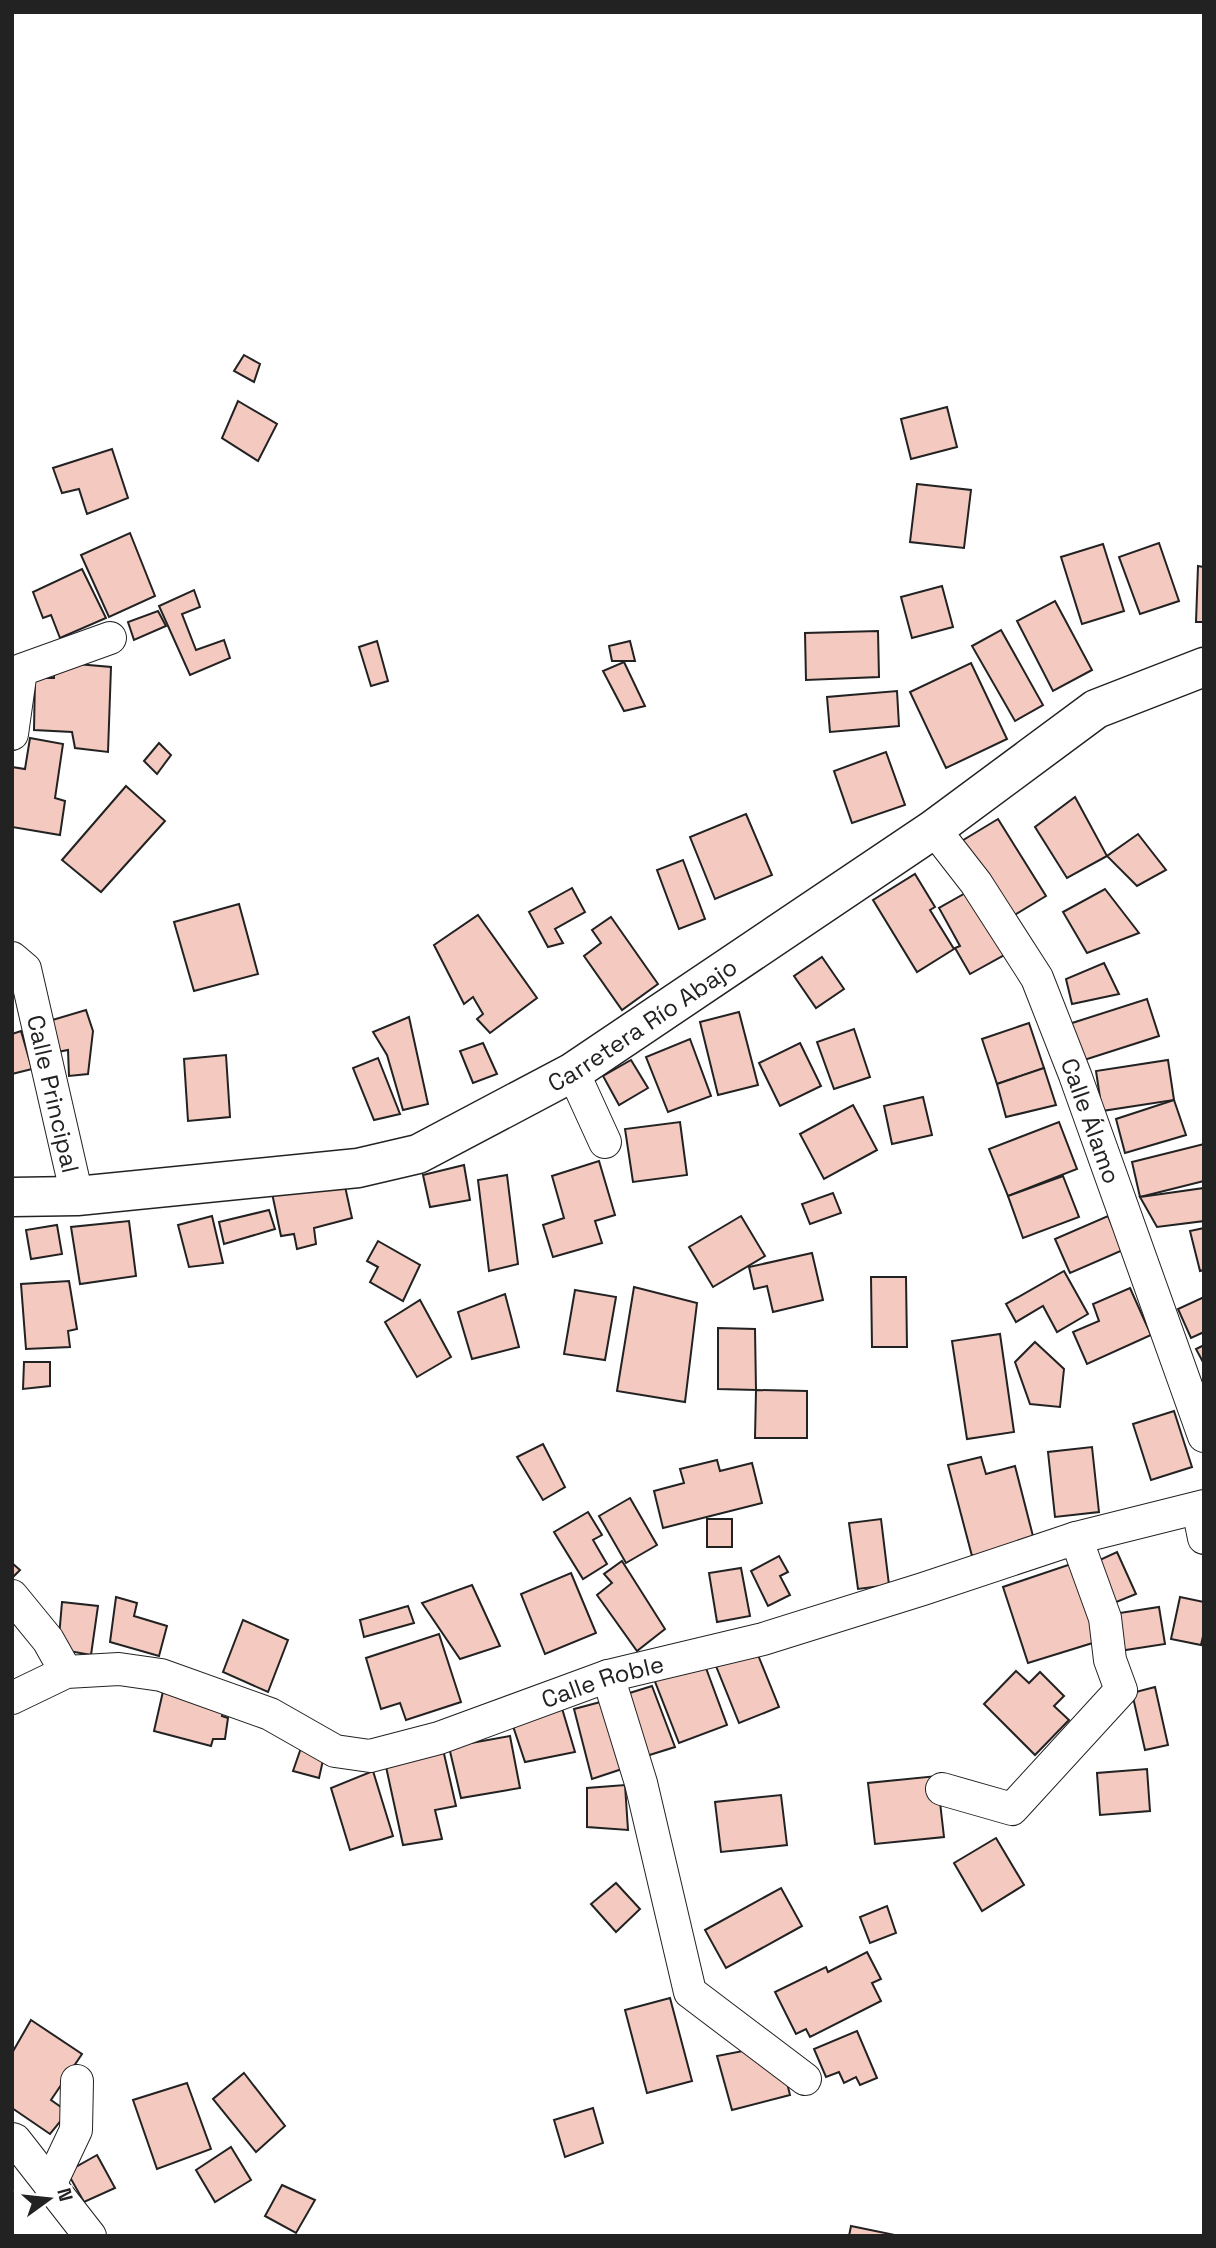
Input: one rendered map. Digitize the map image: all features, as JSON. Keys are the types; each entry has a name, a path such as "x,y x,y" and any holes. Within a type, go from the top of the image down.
{"street":[{"path":"12,734 21,670 110,638"},
{"name":"Carretera Río Abajo","path":"12,1197 77,1196 358,1168 418,1154 573,1072 934,829 1096,709 1204,667"},
{"name":"Calle Álamo","path":"934,829 976,883 1037,978 1075,1075 1204,1436"},
{"name":"Calle Principal","path":"12,958 24,969 77,1196"},
{"path":"573,1072 605,1142"},
{"name":"Calle Roble","path":"12,1698 66,1672 118,1669 161,1675 270,1714 335,1751 370,1756 439,1738 608,1676 763,1639 1076,1538 1202,1518"},
{"path":"942,1789 1012,1809 1121,1690 1110,1660 1105,1618 1076,1538"},
{"path":"12,1596 48,1640 66,1672"},
{"path":"608,1676 641,1783 690,1992 805,2079"},
{"path":"50,2185 76,2130 77,2081"},
{"path":"12,2139 90,2236"}],"building":[{"path":"244,355 260,364 254,382 234,371"},
{"path":"238,401 277,424 258,461 222,438"},
{"path":"947,407 957,447 911,459 901,419"},
{"path":"112,449 128,498 87,514 79,489 62,493 53,468"},
{"path":"917,484 971,490 964,548 910,542"},
{"path":"130,533 155,596 109,617 81,555"},
{"path":"1159,543 1179,601 1140,614 1119,557"},
{"path":"1103,544 1124,611 1082,624 1061,557"},
{"path":"1198,566 1204,567 1204,622 1196,622"},
{"path":"82,569 106,618 60,638 51,615 43,618 33,592"},
{"path":"942,586 953,627 912,638 901,597"},
{"path":"194,590 200,607 182,614 196,650 224,640 230,658 190,675 159,606"},
{"path":"1055,601 1092,670 1053,691 1017,621"},
{"path":"158,611 166,626 134,640 128,622"},
{"path":"1001,630 1043,705 1015,721 972,646"},
{"path":"878,631 879,677 806,680 805,633"},
{"path":"377,641 388,681 371,686 359,647"},
{"path":"630,641 635,661 612,661 609,646"},
{"path":"54,662 111,667 108,752 75,748 72,732 34,730 35,678 54,678"},
{"path":"624,662 645,706 624,711 603,671"},
{"path":"971,663 1007,739 946,768 910,692"},
{"path":"897,691 899,726 830,732 827,697"},
{"path":"30,738 63,744 55,798 65,801 60,835 12,827 12,767 25,769"},
{"path":"159,743 171,755 157,774 144,761"},
{"path":"886,752 905,805 852,823 834,771"},
{"path":"126,786 165,821 101,892 62,860"},
{"path":"1075,797 1107,856 1067,878 1035,827"},
{"path":"746,814 772,875 715,899 690,837"},
{"path":"998,819 1046,896 1008,919 960,842"},
{"path":"1138,834 1166,870 1137,886 1107,856"},
{"path":"683,860 705,919 679,929 657,870"},
{"path":"915,874 935,907 930,910 954,949 917,972 873,900"},
{"path":"572,888 585,912 555,929 563,943 548,947 529,912"},
{"path":"1105,889 1139,933 1087,953 1063,912"},
{"path":"969,891 1006,954 970,974 955,948 960,946 939,908"},
{"path":"239,904 258,974 194,991 174,922"},
{"path":"478,915 537,998 490,1033 477,1019 483,1014 473,997 464,1004 434,945"},
{"path":"611,917 658,984 622,1010 584,956 601,943 592,930"},
{"path":"822,957 844,989 816,1008 794,976"},
{"path":"1104,963 1119,994 1072,1004 1066,979"},
{"path":"1147,999 1159,1036 1081,1061 1069,1024"},
{"path":"86,1010 93,1031 88,1074 69,1076 68,1050 57,1052 49,1021"},
{"path":"739,1012 758,1085 718,1095 700,1022"},
{"path":"409,1017 428,1104 403,1110 387,1055 373,1032"},
{"path":"1029,1023 1044,1068 997,1084 982,1039"},
{"path":"854,1029 870,1077 834,1089 817,1042"},
{"path":"21,1031 32,1069 12,1074 12,1034"},
{"path":"690,1039 711,1096 668,1112 646,1057"},
{"path":"483,1043 497,1074 473,1083 460,1051"},
{"path":"800,1043 821,1086 780,1106 759,1063"},
{"path":"226,1055 230,1117 188,1121 184,1059"},
{"path":"378,1058 400,1114 374,1120 353,1068"},
{"path":"631,1060 648,1088 619,1105 603,1076"},
{"path":"1168,1060 1174,1100 1102,1111 1096,1071"},
{"path":"1044,1068 1056,1105 1006,1117 997,1084"},
{"path":"923,1097 932,1135 892,1144 884,1106"},
{"path":"1174,1100 1186,1135 1125,1153 1116,1119"},
{"path":"853,1105 877,1150 824,1179 800,1134"},
{"path":"680,1122 687,1175 633,1182 625,1129"},
{"path":"1059,1122 1077,1169 1008,1196 989,1149"},
{"path":"1204,1144 1204,1181 1140,1197 1132,1162"},
{"path":"599,1161 615,1215 595,1221 602,1243 553,1257 543,1225 564,1218 552,1176"},
{"path":"464,1165 470,1200 430,1207 423,1175"},
{"path":"507,1175 518,1264 489,1271 478,1180"},
{"path":"1063,1176 1079,1217 1023,1238 1008,1196"},
{"path":"344,1182 352,1218 314,1228 316,1244 297,1249 294,1234 281,1236 272,1193"},
{"path":"1204,1188 1204,1221 1157,1227 1140,1197"},
{"path":"833,1193 841,1213 810,1224 802,1204"},
{"path":"269,1210 275,1229 224,1244 219,1222"},
{"path":"212,1216 223,1263 189,1267 178,1225"},
{"path":"741,1216 765,1256 713,1287 689,1247"},
{"path":"1108,1216 1123,1250 1070,1273 1055,1239"},
{"path":"129,1221 136,1276 80,1284 71,1227"},
{"path":"57,1225 62,1254 31,1259 26,1230"},
{"path":"1204,1228 1204,1270 1200,1271 1190,1231"},
{"path":"378,1241 420,1265 403,1301 370,1282 378,1267 367,1261"},
{"path":"812,1253 823,1300 773,1312 767,1286 754,1289 749,1267"},
{"path":"1064,1271 1088,1314 1057,1332 1043,1306 1016,1322 1006,1304"},
{"path":"871,1277 906,1277 907,1347 872,1347"},
{"path":"69,1281 77,1329 68,1331 70,1347 26,1349 21,1284"},
{"path":"634,1287 697,1303 685,1402 617,1391"},
{"path":"1130,1288 1151,1335 1087,1364 1073,1332 1099,1321 1093,1304"},
{"path":"575,1290 616,1297 605,1360 564,1354"},
{"path":"505,1294 519,1347 472,1359 458,1312"},
{"path":"1204,1297 1204,1332 1191,1338 1178,1309"},
{"path":"420,1300 451,1357 417,1377 385,1322"},
{"path":"718,1328 755,1329 756,1390 718,1389"},
{"path":"1000,1334 1014,1432 967,1439 952,1341"},
{"path":"1035,1342 1064,1369 1060,1407 1030,1404 1015,1362"},
{"path":"1204,1345 1204,1364 1196,1349"},
{"path":"24,1362 50,1362 50,1386 23,1389"},
{"path":"756,1390 807,1391 807,1438 755,1438"},
{"path":"1174,1411 1192,1467 1151,1480 1133,1424"},
{"path":"543,1444 565,1487 543,1500 517,1457"},
{"path":"1092,1447 1099,1512 1055,1517 1048,1452"},
{"path":"981,1457 986,1474 1015,1466 1034,1540 972,1556 948,1465"},
{"path":"717,1460 720,1471 752,1463 762,1503 663,1528 654,1491 684,1483 680,1469"},
{"path":"630,1498 657,1545 626,1563 599,1516"},
{"path":"588,1512 602,1535 593,1540 607,1564 583,1579 554,1532"},
{"path":"707,1519 732,1519 732,1547 707,1547"},
{"path":"881,1519 889,1585 858,1589 849,1523"},
{"path":"1117,1552 1136,1594 1109,1605 1091,1564"},
{"path":"779,1556 788,1572 780,1576 790,1595 768,1606 751,1571"},
{"path":"622,1561 665,1629 637,1651 597,1595 612,1583 604,1574"},
{"path":"12,1563 20,1570 12,1578"},
{"path":"1074,1563 1099,1641 1028,1663 1003,1587"},
{"path":"741,1568 750,1616 717,1622 709,1573"},
{"path":"571,1573 596,1633 545,1654 521,1594"},
{"path":"472,1585 500,1646 460,1659 422,1603"},
{"path":"116,1597 137,1603 134,1616 167,1626 159,1656 110,1642"},
{"path":"1180,1597 1204,1602 1201,1645 1171,1639"},
{"path":"62,1602 98,1606 91,1655 58,1649"},
{"path":"408,1606 414,1623 364,1637 360,1620"},
{"path":"1159,1607 1165,1644 1119,1651 1113,1614"},
{"path":"243,1620 288,1640 268,1692 223,1672"},
{"path":"439,1634 461,1702 406,1720 400,1703 381,1709 366,1658"},
{"path":"756,1650 779,1707 739,1723 716,1666"},
{"path":"703,1660 727,1725 679,1743 654,1679"},
{"path":"1016,1671 1029,1683 1040,1672 1064,1696 1054,1706 1069,1720 1035,1755 984,1704"},
{"path":"652,1686 675,1747 640,1758 620,1696"},
{"path":"164,1687 225,1705 222,1716 228,1718 225,1739 213,1739 211,1746 154,1731"},
{"path":"1155,1687 1168,1745 1145,1750 1132,1693"},
{"path":"608,1700 631,1766 592,1779 574,1709"},
{"path":"561,1705 575,1752 525,1762 512,1723"},
{"path":"510,1736 520,1788 461,1798 449,1747"},
{"path":"442,1745 456,1806 435,1810 442,1839 403,1845 385,1762"},
{"path":"301,1748 324,1756 319,1778 293,1771"},
{"path":"1147,1769 1150,1811 1100,1815 1097,1773"},
{"path":"373,1771 393,1836 350,1850 331,1788"},
{"path":"937,1776 944,1837 875,1844 868,1783"},
{"path":"625,1785 628,1830 587,1827 587,1788"},
{"path":"781,1795 787,1845 721,1852 715,1802"},
{"path":"996,1838 1024,1885 982,1911 954,1863"},
{"path":"616,1883 640,1909 616,1932 591,1904"},
{"path":"781,1888 802,1926 726,1968 705,1930"},
{"path":"887,1906 896,1933 870,1943 860,1917"},
{"path":"867,1952 881,1979 872,1983 881,2001 810,2037 806,2029 796,2034 775,1992 826,1967 828,1972"},
{"path":"670,1998 692,2081 647,2093 625,2010"},
{"path":"31,2020 82,2054 51,2100 68,2112 50,2134 12,2108 12,2053"},
{"path":"857,2031 877,2078 860,2085 856,2077 844,2083 839,2072 826,2077 814,2049"},
{"path":"753,2049 784,2071 790,2095 732,2110 717,2056"},
{"path":"244,2073 285,2126 256,2152 213,2099"},
{"path":"187,2083 211,2149 157,2169 133,2100"},
{"path":"593,2108 603,2143 565,2157 554,2120"},
{"path":"231,2147 251,2180 215,2202 196,2170"},
{"path":"97,2155 115,2188 84,2202 67,2172"},
{"path":"282,2185 315,2200 296,2233 265,2216"},
{"path":"851,2226 895,2235 895,2236 849,2236"}]}
